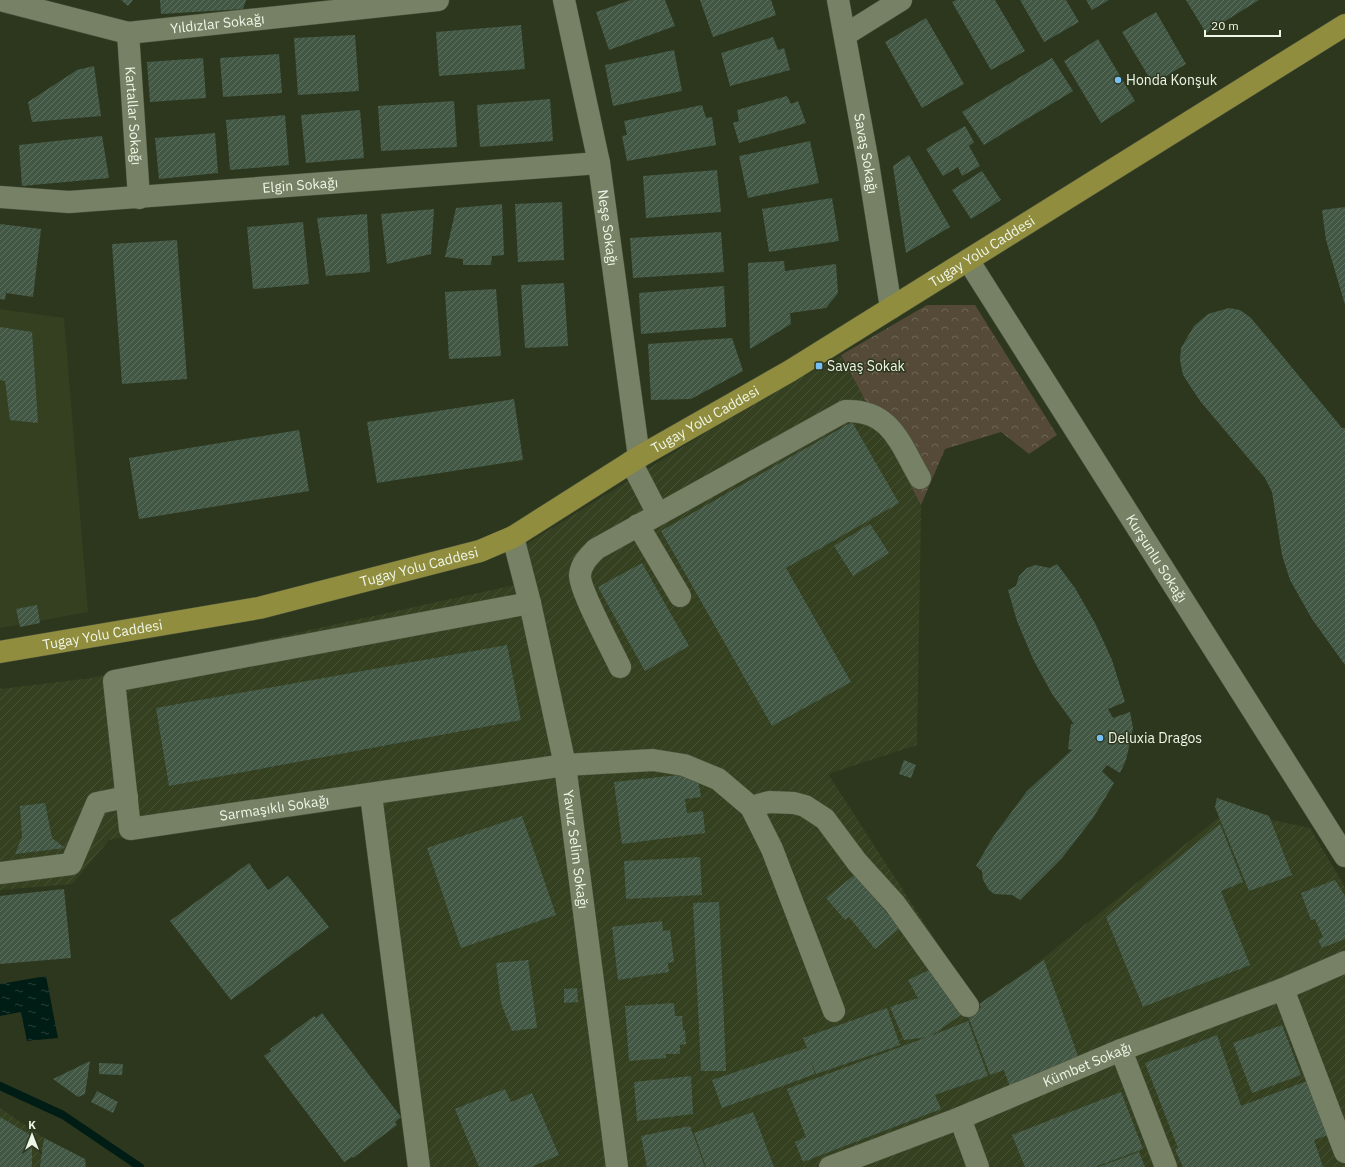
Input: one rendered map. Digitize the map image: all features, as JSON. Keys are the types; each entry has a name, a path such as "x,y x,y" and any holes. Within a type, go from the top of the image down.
{"main road":[{"name":"Tugay Yolu Caddesi","path":"0,652 259,608 480,551 513,537 635,460 790,371 1345,25"}],"street":[{"name":"Yıldızlar Sokağı","path":"0,0 128,33 438,0"},
{"name":"Neşe Sokağı","path":"564,0 599,163 635,460 658,514"},
{"name":"Savaş Sokağı","path":"838,0 868,163 891,308"},
{"path":"844,35 901,0"},
{"name":"Kartallar Sokağı","path":"128,33 139,198"},
{"name":"Elgin Sokağı","path":"0,197 69,202 599,163"},
{"name":"Kurşunlu Sokağı","path":"968,260 1337,827 1345,856"},
{"path":"620,667 580,584 580,575 588,557 596,549 844,411 863,412 873,415 890,427 920,478"},
{"path":"638,525 680,596"},
{"name":"Yavuz Selim Sokağı","path":"513,537 530,603 565,766 617,1167"},
{"name":"Sarmaşıklı Sokağı","path":"530,603 114,681 130,829 565,766 653,760 684,765 718,779 751,807"},
{"path":"371,795 419,1167"},
{"path":"0,873 71,864 98,803 127,797"},
{"path":"834,1010 772,849 751,807 770,802 794,803 811,809 825,818 858,862 895,904 968,1006"},
{"name":"Kümbet Sokağı","path":"830,1167 960,1118 1121,1050 1283,989 1345,962"},
{"path":"1283,989 1345,1152"},
{"path":"1121,1050 1166,1167"},
{"path":"960,1118 978,1167"}],"shaded area":[{"path":"0,309 64,318 88,612 0,628"},
{"path":"841,355 921,505 917,745 828,774 980,1009 1228,810 1310,828 1345,887 1345,1167 422,1167 375,799 109,840 72,884 0,890 0,689 91,678 524,583 520,548 712,429"},
{"path":"0,1108 44,1138 86,1167 0,1167"}],"green space":[{"path":"927,305 975,305 1057,435 1029,454 1001,432 945,449 921,505 841,355"}],"water":[{"path":"46,976 58,1038 27,1041 21,1012 0,1016 0,984"}],"building":[{"path":"121,0 133,0 128,6"},
{"path":"160,0 246,0 243,9 161,14"},
{"path":"631,0 665,0 675,26 609,50 596,12"},
{"path":"700,0 771,0 776,15 713,37"},
{"path":"956,0 995,0 1025,51 991,70 952,2"},
{"path":"1020,0 1066,0 1079,22 1044,42"},
{"path":"1086,0 1109,0 1092,10"},
{"path":"1186,0 1259,0 1206,33"},
{"path":"1156,12 1186,64 1153,84 1122,32"},
{"path":"926,18 964,84 922,108 885,42"},
{"path":"521,25 525,69 439,76 436,32"},
{"path":"355,35 359,91 298,95 294,38"},
{"path":"773,37 778,50 784,48 790,70 730,86 721,53"},
{"path":"1098,39 1135,101 1101,123 1064,61"},
{"path":"674,50 682,91 613,106 605,65"},
{"path":"279,54 282,93 223,97 220,58"},
{"path":"203,58 206,98 150,102 147,62"},
{"path":"1052,58 1073,91 984,145 962,112"},
{"path":"94,66 101,116 32,122 28,102 77,70"},
{"path":"787,96 791,104 798,101 806,123 739,143 733,123 739,121 737,110"},
{"path":"550,99 553,141 480,147 477,105"},
{"path":"454,101 457,147 381,151 378,106"},
{"path":"702,105 706,118 712,117 716,145 627,161 622,136 627,135 624,121"},
{"path":"360,110 364,158 306,163 301,115"},
{"path":"285,115 289,165 230,170 226,120"},
{"path":"965,126 974,142 969,146 980,166 962,176 958,167 943,176 926,149"},
{"path":"215,133 218,173 159,179 155,138"},
{"path":"102,136 109,178 22,186 19,145"},
{"path":"810,141 819,183 748,198 739,156"},
{"path":"909,155 950,227 906,253 893,166"},
{"path":"717,170 721,212 646,218 643,176"},
{"path":"982,171 1001,200 971,219 952,190"},
{"path":"832,198 839,241 769,252 762,209"},
{"path":"562,202 564,260 518,262 515,204"},
{"path":"502,204 504,255 492,256 491,265 463,265 463,259 445,257 456,208"},
{"path":"1345,207 1345,305 1326,240 1322,210"},
{"path":"434,209 431,254 387,264 381,214"},
{"path":"367,214 370,272 326,276 317,218"},
{"path":"303,222 309,284 253,289 247,227"},
{"path":"0,224 41,229 33,297 6,293 5,300 0,299"},
{"path":"721,232 724,272 633,278 630,238"},
{"path":"177,240 187,379 122,384 112,244"},
{"path":"784,261 785,271 836,264 838,293 826,308 790,313 791,324 750,349 748,263"},
{"path":"564,283 568,346 525,348 521,285"},
{"path":"724,286 726,327 641,334 639,293"},
{"path":"496,289 501,356 449,359 445,292"},
{"path":"1229,308 1240,310 1251,318 1342,428 1345,428 1345,665 1312,619 1290,580 1282,555 1272,492 1265,478 1200,401 1183,375 1180,360 1181,348 1194,326 1208,314"},
{"path":"0,327 32,332 38,423 10,420 5,381 0,380"},
{"path":"732,338 743,371 691,399 651,400 648,344"},
{"path":"514,399 523,460 377,483 367,422"},
{"path":"852,422 899,503 786,568 851,682 772,726 661,531"},
{"path":"299,430 309,491 139,519 129,458"},
{"path":"870,524 889,553 853,576 834,546"},
{"path":"642,563 689,646 645,671 598,587"},
{"name":"Deluxia Dragos","path":"1057,564 1075,588 1095,623 1112,660 1125,702 1108,709 1113,718 1130,712 1133,728 1126,760 1120,773 1107,765 1102,771 1114,783 1093,818 1062,858 1020,900 1012,895 994,894 989,890 983,880 982,871 976,866 993,837 1027,791 1072,750 1068,749 1071,724 1074,724 1052,694 1033,659 1017,621 1008,590 1016,586 1019,576 1027,568 1035,565 1050,568"},
{"path":"37,605 40,623 20,627 16,609"},
{"path":"507,645 521,720 169,786 156,708"},
{"path":"904,760 916,765 911,778 899,774"},
{"path":"697,773 701,797 685,799 687,813 703,811 705,833 622,844 614,782"},
{"path":"1217,798 1269,816 1292,875 1249,891 1215,807"},
{"path":"45,803 52,838 65,848 15,854 22,837 20,806"},
{"path":"522,816 556,915 461,948 427,848"},
{"path":"1220,824 1243,882 1221,891 1250,965 1143,1007 1106,917"},
{"path":"700,857 702,895 626,899 624,861"},
{"path":"249,863 268,890 288,876 329,927 231,1000 170,921"},
{"path":"859,871 878,893 873,897 900,928 875,949 849,917 845,920 826,898"},
{"path":"1335,880 1345,896 1345,939 1322,948 1318,940 1323,937 1315,919 1311,920 1301,893"},
{"path":"64,889 71,958 0,964 0,896"},
{"path":"719,902 726,1071 701,1071 693,903"},
{"path":"662,921 663,931 670,930 674,962 668,963 669,972 618,980 612,927"},
{"path":"528,960 537,1028 512,1031 501,1003 496,963"},
{"path":"1044,960 1079,1059 1010,1087 1004,1070 990,1075 968,1016 981,1007 979,1004"},
{"path":"933,968 964,1013 929,1037 904,1040 890,1007 918,998 908,980"},
{"path":"577,988 578,1002 564,1003 564,989"},
{"path":"674,1003 675,1016 682,1016 683,1030 685,1030 686,1044 680,1045 680,1054 666,1054 666,1058 629,1061 625,1006"},
{"path":"887,1008 900,1045 816,1074 810,1059 815,1074 722,1108 712,1080 807,1048 803,1038"},
{"path":"322,1013 401,1117 395,1122 397,1125 353,1158 352,1157 344,1162 264,1056 271,1051 270,1049 314,1016 316,1018"},
{"path":"968,1021 988,1076 935,1095 941,1109 803,1162 795,1142 806,1137 787,1089"},
{"path":"1282,1025 1301,1075 1252,1093 1233,1043"},
{"path":"1217,1035 1241,1106 1310,1080 1328,1135 1314,1140 1323,1167 1183,1167 1175,1149 1178,1148 1145,1063"},
{"path":"90,1061 85,1094 78,1097 53,1079"},
{"path":"99,1063 123,1064 122,1075 99,1074"},
{"path":"691,1076 693,1114 637,1121 634,1082"},
{"path":"505,1089 511,1102 532,1093 559,1155 531,1167 479,1167 455,1109"},
{"path":"97,1091 118,1102 113,1113 91,1102"},
{"path":"1121,1092 1143,1149 1095,1167 1025,1167 1012,1135"},
{"path":"753,1112 774,1167 706,1167 694,1133"},
{"path":"0,1117 32,1136 32,1167 0,1167"},
{"path":"690,1126 705,1167 647,1167 641,1136"},
{"path":"44,1138 85,1159 86,1167 40,1167"},
{"path":"1139,1152 1145,1167 1098,1167"}],"waterway":[{"path":"0,1086 63,1115 140,1167"}],"place":[{"name":"Honda Konşuk","path":"1118,80"},
{"name":"Savaş Sokak","path":"819,366"},
{"name":"Deluxia Dragos","path":"1100,738"}]}
